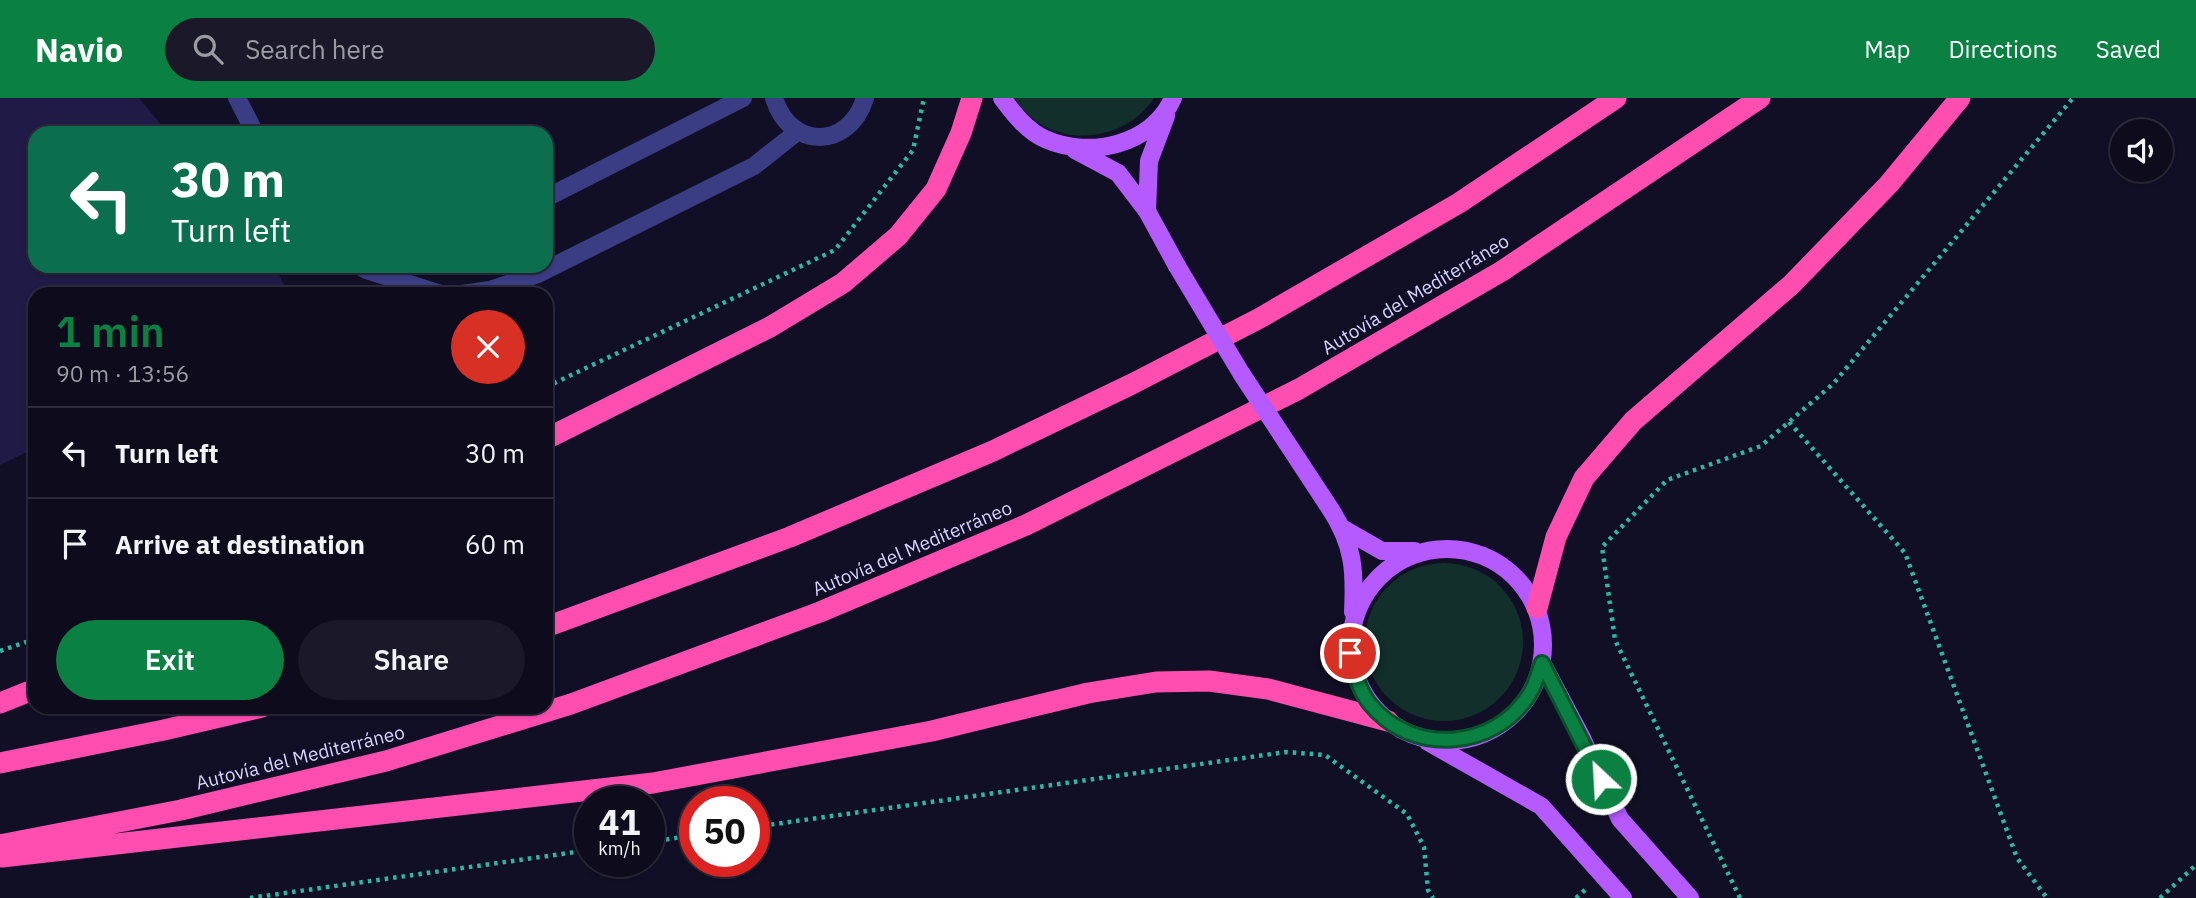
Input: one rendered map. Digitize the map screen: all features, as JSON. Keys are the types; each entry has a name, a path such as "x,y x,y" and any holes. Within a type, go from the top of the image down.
{"highway":[{"path":"553,436 770,327 843,283 898,236 936,189 961,133 972,98"},
{"path":"553,624 790,537 993,451 1132,384 1260,318 1459,203 1616,98"},
{"name":"Autovía del Mediterráneo","path":"553,710 833,607 1026,525 1299,390 1502,271 1760,98"},
{"path":"1537,608 1556,537 1584,478 1633,422 1791,285 1889,184 1960,98"},
{"path":"0,858 653,783 932,731 1088,693 1156,682 1209,681 1268,689 1388,721"},
{"path":"0,704 28,692"},
{"path":"0,762 232,714"},
{"name":"Autovía del Mediterráneo","path":"0,845 181,810 386,761 539,714"}],"main road":[{"path":"1002,98 1018,120 1043,139 1072,148 1118,173 1147,211 1241,373 1342,527 1355,572 1350,653 1356,679 1369,703 1388,721 1541,806 1623,898"},
{"path":"1072,148 1100,149 1127,141 1151,126 1172,102"},
{"path":"1147,211 1149,161 1172,102"},
{"path":"1342,527 1382,551 1452,548 1479,553 1503,566 1523,584 1537,608 1544,635 1542,663 1531,692 1511,717 1484,734 1453,741 1421,738"},
{"path":"1352,626 1361,600 1377,577 1399,560 1425,551"},
{"path":"1542,663 1583,738 1620,819 1690,898"}],"lane":[{"path":"237,98 252,126"},
{"path":"553,194 743,98"},
{"path":"774,98 786,123 797,132 818,137 839,133 851,124 865,98"},
{"path":"553,266 754,166 797,132"},
{"path":"386,273 423,287"},
{"path":"499,287 540,273"}],"path":[{"path":"553,384 835,250 913,150 924,98"},
{"path":"1740,898 1615,639 1602,547 1667,481 1761,446 1833,384 2073,98"},
{"path":"1789,422 1905,552 2017,858 2047,898"},
{"path":"0,651 28,641"},
{"path":"770,825 1286,752 1325,755 1407,814 1424,848 1428,890 1433,898"},
{"path":"250,898 574,852"},
{"path":"2160,898 2196,865"}],"green space":[{"path":"1015,98 1154,98 1140,114 1124,126 1105,133 1084,136 1064,134 1045,127 1029,115"},
{"path":"1444,563 1474,569 1500,586 1517,612 1523,642 1517,672 1500,698 1474,715 1444,721 1414,715 1388,698 1371,672 1365,642 1371,612 1388,586 1414,569"}],"building":[{"path":"0,98 139,98 162,126 28,126 28,273 278,273 285,287 28,287 28,451 0,465"}],"route":[{"path":"1350,653 1356,679 1369,703 1388,721 1404,732 1421,738 1453,741 1484,734 1511,717 1531,692 1542,663 1583,738 1601,779"}]}
